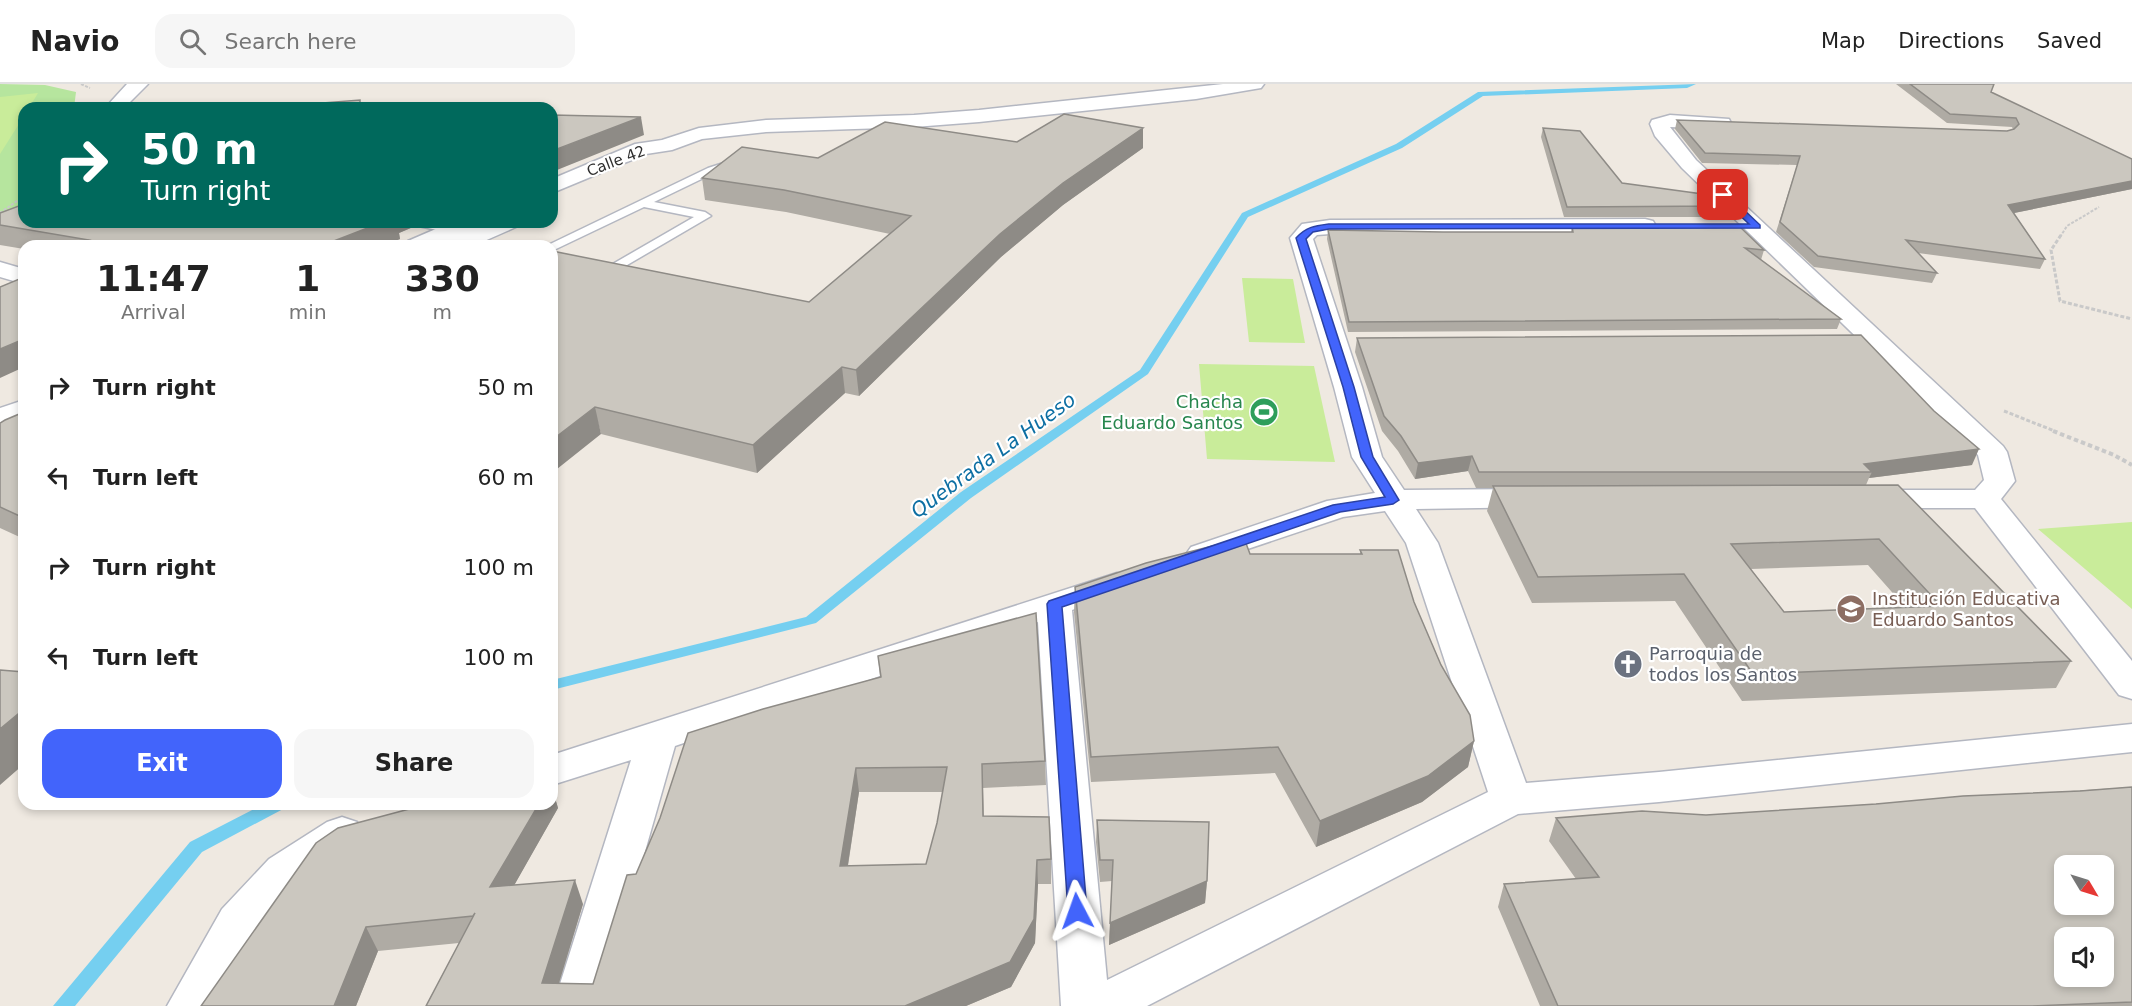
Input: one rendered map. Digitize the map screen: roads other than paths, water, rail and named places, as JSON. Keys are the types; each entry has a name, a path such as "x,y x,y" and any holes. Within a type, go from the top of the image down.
{"street":[{"path":"102,102 111,89 111,84"},
{"path":"120,102 139,84"},
{"path":"664,146 699,134 766,126 914,121 979,116 1196,94 1255,84"},
{"path":"1741,123 1670,121 1659,124 1662,132 1689,164 1757,226 1992,452 2000,481 1984,499 1841,499"},
{"name":"Calle 42","path":"558,184 642,148 664,146"},
{"name":"Calle 42","path":"558,200 657,154 664,146"},
{"path":"1511,799 1422,543 1367,457 1346,342 1301,238 1310,229 1329,226 1662,226"},
{"path":"1721,226 1757,226"},
{"path":"438,240 484,228"},
{"path":"0,269 18,275"},
{"path":"1836,339 1872,339"},
{"path":"0,417 18,411"},
{"path":"1179,562 1338,508 1393,500 1567,498"},
{"path":"1984,499 2132,686"},
{"path":"558,768 658,737 1145,573"},
{"path":"1054,604 1084,1006"},
{"path":"577,1006 658,737"},
{"path":"1102,1006 1511,799 1659,787 2132,738"},
{"path":"191,1006 238,922 285,872 341,834 374,824"}],"lane":[{"path":"558,243 712,170 735,162 752,160"},
{"path":"616,265 705,216 642,203"},
{"path":"443,228 464,233"}],"waterway":[{"name":"Quebrada La Hueso","path":"558,683 811,620 966,495 1144,372 1245,215 1399,146 1481,94 1692,84"},
{"name":"Quebrada La Hueso","path":"63,1006 196,847 267,810"}],"place":[{"name":"Chacha Eduardo Santos","path":"1264,412"},
{"name":"Institución Educativa Eduardo Santos","path":"1851,609"},
{"name":"Parroquia de todos los Santos","path":"1628,664"}]}
